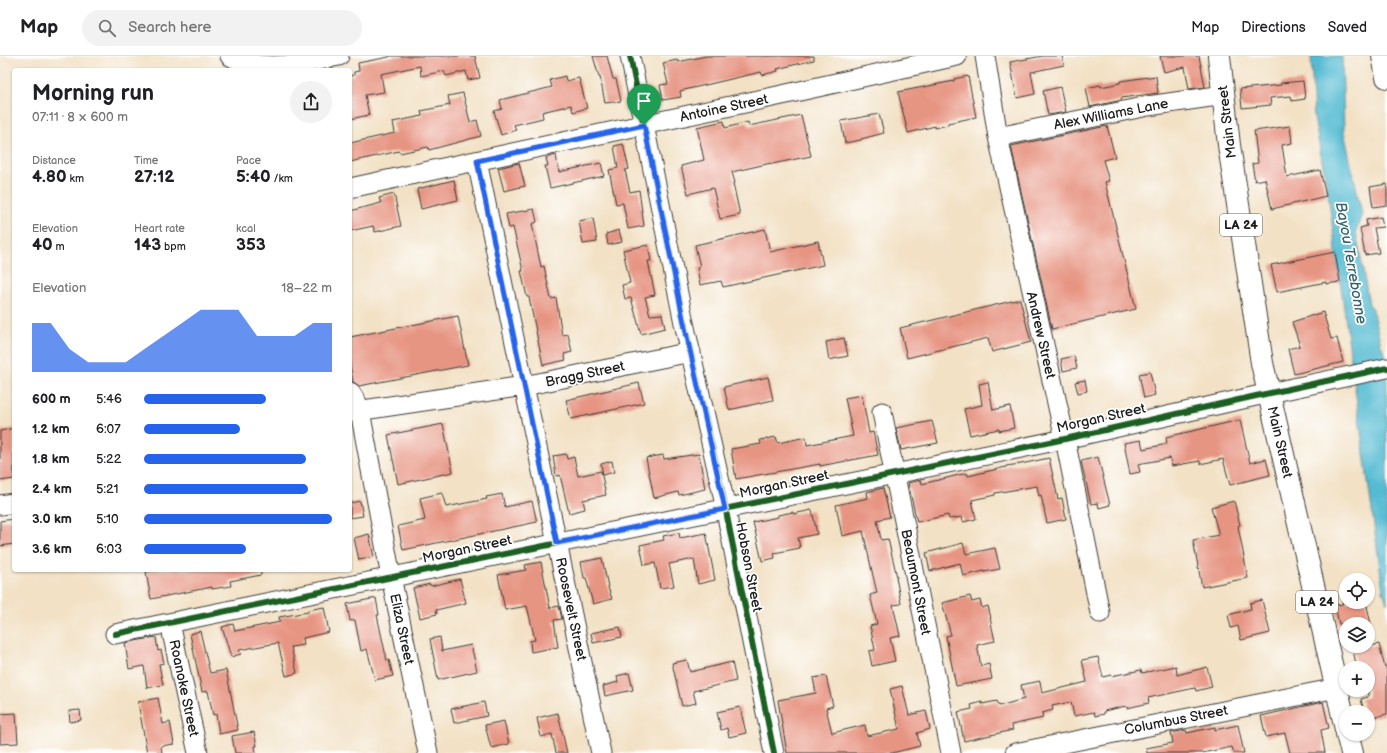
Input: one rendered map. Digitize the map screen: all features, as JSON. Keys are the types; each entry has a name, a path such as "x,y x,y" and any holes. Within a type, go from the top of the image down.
{"main road":[{"name":"Main Street","path":"1219,56 1229,145 1262,363 1341,705"},
{"path":"1383,56 1387,76"},
{"path":"1349,741 1352,753"}],"street":[{"path":"230,56 246,63 255,60 269,66 303,64 339,56"},
{"name":"Hobson Street","path":"630,56 690,352 725,509 774,753"},
{"name":"Antoine Street","path":"352,188 957,56"},
{"name":"Andrew Street","path":"985,56 998,137 1065,439 1100,613"},
{"name":"Alex Williams Lane","path":"998,137 1148,106 1224,95"},
{"name":"Roosevelt Street","path":"477,161 601,753"},
{"name":"Bragg Street","path":"355,412 524,386 690,352"},
{"name":"Morgan Street","path":"115,634 1065,439 1387,368"},
{"name":"Eliza Street","path":"352,395 358,403 355,412 428,753"},
{"name":"Beaumont Street","path":"882,412 951,753"},
{"path":"0,505 12,503"},
{"name":"Roanoke Street","path":"170,623 198,753"},
{"name":"Columbus Street","path":"1015,753 1337,688"}],"water":[{"name":"Bayou Terrebonne","path":"1311,56 1342,56 1344,132 1362,214 1356,231 1369,304 1372,309 1381,345 1387,358 1387,603 1383,591 1327,187 1314,118"}],"building":[{"path":"475,56 480,78 468,80 466,71 446,76 444,71 421,76 420,66 381,74 384,92 365,95 369,115 352,119 352,76 354,75 354,72 359,71 358,63 389,57"},
{"path":"593,56 607,56 613,79 616,79 621,101 605,103 600,77"},
{"path":"706,56 814,56 814,60 777,69 778,71 762,75 761,72 680,91 681,97 663,100 660,85 668,84 663,63 677,60 678,62"},
{"path":"1043,56 1062,56 1064,65 1031,72 1035,94 1017,98 1010,62"},
{"path":"1160,56 1199,56 1205,87 1189,89 1185,67 1164,72"},
{"path":"565,76 566,81 579,78 587,108 573,112 571,105 542,112 543,118 514,125 516,130 501,135 494,111 502,109 500,100 552,87 550,80"},
{"path":"968,76 976,117 948,123 948,125 935,128 935,126 908,133 898,92 954,81 954,79"},
{"path":"1156,76 1158,93 1121,98 1122,100 1090,107 1086,88 1100,85 1101,87 1120,83 1120,81"},
{"path":"1303,81 1305,99 1292,101 1291,96 1270,98 1271,105 1242,108 1240,89"},
{"path":"1060,87 1066,112 1048,115 1043,91"},
{"path":"463,93 470,122 477,120 481,136 429,150 428,147 400,153 399,151 352,162 352,143 395,133 393,122 422,116 421,111 450,105 448,96"},
{"path":"879,114 884,133 845,143 841,121"},
{"path":"801,115 811,156 732,172 740,215 720,219 713,188 688,194 681,166 704,160 697,127 724,121 725,128 748,122 749,126"},
{"path":"1107,126 1115,157 1103,160 1109,181 1105,182 1136,309 1052,329 1011,146"},
{"path":"1290,126 1292,143 1282,145 1287,177 1320,170 1326,196 1272,209 1265,179 1255,181 1252,164 1258,163 1254,131"},
{"path":"623,144 629,169 625,170 630,192 639,190 644,226 628,229 623,203 616,204 609,170 618,168 614,146"},
{"path":"556,155 559,172 601,163 604,176 550,188 545,166 548,166 546,158"},
{"path":"519,163 525,186 504,191 498,168"},
{"path":"454,180 458,200 421,209 417,189"},
{"path":"1387,184 1387,205 1373,207 1370,187"},
{"path":"394,194 401,226 375,232 373,226 352,231 352,210 381,203 379,198"},
{"path":"534,209 537,222 532,224 541,267 544,266 551,299 556,298 562,335 568,334 572,352 564,354 566,360 543,365 529,297 527,297 521,271 523,271 513,227 509,228 506,214"},
{"path":"1381,217 1383,227 1374,228 1379,253 1365,255 1360,228 1367,226 1366,220"},
{"path":"593,218 597,242 583,244 579,221"},
{"path":"765,229 770,252 818,241 823,265 723,287 721,281 700,285 697,268 700,267 695,245"},
{"path":"619,230 622,242 608,245 606,234"},
{"path":"648,245 651,261 648,261 655,295 645,297 650,315 662,314 665,328 641,334 631,298 625,299 622,285 630,283 623,250"},
{"path":"1335,252 1340,282 1326,284 1326,282 1277,292 1271,265"},
{"path":"1020,299 1031,342 992,352 988,338 907,358 900,328"},
{"path":"1323,312 1331,339 1337,338 1343,362 1294,374 1288,349 1300,346 1292,322"},
{"path":"458,316 468,365 359,386 353,382 352,376 352,337"},
{"path":"844,338 848,356 829,360 826,342"},
{"path":"1074,356 1077,368 1063,371 1061,359"},
{"path":"1150,372 1155,395 1144,398 1139,374"},
{"path":"768,377 773,400 729,410 724,387"},
{"path":"1085,380 1087,391 1078,393 1075,382"},
{"path":"988,382 993,410 1010,406 1014,428 999,431 999,429 970,435 964,409 982,405 979,384"},
{"path":"639,383 644,403 571,419 566,400"},
{"path":"862,395 869,433 873,432 878,455 736,479 731,449 761,444 760,440 776,437 778,443 806,437 807,445 853,436 845,398"},
{"path":"1240,420 1250,463 1266,459 1270,475 1230,485 1223,459 1200,464 1200,461 1172,466 1170,458 1138,464 1140,472 1130,474 1124,443 1141,440 1143,449 1167,444 1166,437"},
{"path":"932,421 938,443 901,450 896,428"},
{"path":"443,424 453,472 398,484 388,435"},
{"path":"12,428 12,479 0,481 0,431"},
{"path":"566,454 567,459 574,457 578,476 601,471 606,495 583,500 585,509 569,513 560,475 556,476 553,456"},
{"path":"699,454 705,489 679,495 678,492 654,498 646,458 663,455 664,459"},
{"path":"1098,457 1110,505 1099,508 1098,503 1091,504 1081,461"},
{"path":"1049,458 1058,499 1062,498 1066,519 1047,523 1041,495 1039,496 1037,486 995,493 995,495 972,500 976,519 963,522 962,517 949,519 948,515 917,522 908,483 921,480 922,484 967,473 968,476 1006,466"},
{"path":"612,461 614,472 603,475 601,464"},
{"path":"883,488 890,517 877,520 881,540 888,539 897,577 901,604 893,605 900,636 890,638 895,661 872,666 869,651 875,650 870,626 877,624 870,595 877,593 863,531 842,536 836,505 868,498 867,492"},
{"path":"442,493 446,507 487,499 486,497 502,494 505,507 532,501 537,522 403,550 398,526 425,520 420,498"},
{"path":"360,501 363,516 352,518 352,503"},
{"path":"1234,501 1240,525 1238,526 1248,578 1202,587 1193,540 1219,535 1211,507"},
{"path":"812,510 817,534 798,538 800,548 774,553 775,558 762,561 753,522 778,517 778,515"},
{"path":"12,519 12,544 0,546 0,521"},
{"path":"679,533 680,538 706,533 715,580 698,584 694,559 669,564 674,586 660,588 655,563 644,565 640,545 664,540 663,536"},
{"path":"369,534 374,557 359,560 354,538"},
{"path":"963,543 966,554 995,548 1000,569 963,576 960,563 930,571 926,553"},
{"path":"602,558 612,599 593,604 586,578 584,578 581,562"},
{"path":"541,562 550,608 559,606 562,619 554,620 558,647 531,652 530,641 535,640 527,606 505,610 498,575 526,570 525,565"},
{"path":"146,572 261,572 261,575 230,581 231,586 212,589 212,587 151,599"},
{"path":"460,579 466,603 436,610 437,614 420,618 413,588 430,584 431,586"},
{"path":"970,596 972,602 980,600 982,608 988,606 995,641 977,645 981,666 989,664 992,679 956,686 946,636 951,635 942,603"},
{"path":"376,598 379,615 377,615 387,661 389,660 393,676 375,680 367,649 361,651 355,620 350,621 347,604"},
{"path":"1262,600 1270,633 1241,640 1238,626 1231,628 1228,615 1251,609 1250,603"},
{"path":"1339,604 1339,609 1368,609 1369,617 1339,617 1339,624 1335,605"},
{"path":"324,607 329,632 303,638 304,645 291,647 297,673 286,676 278,643 239,650 241,654 231,657 222,627 233,624 235,631 280,622 279,617 308,612 308,610"},
{"path":"620,627 622,637 593,643 591,633"},
{"path":"200,631 210,673 226,670 238,730 219,734 216,714 213,715 208,691 202,692 190,634"},
{"path":"156,637 158,651 161,650 164,663 159,664 163,685 147,688 144,666 129,669 125,643"},
{"path":"440,637 442,651 471,645 477,671 438,680 430,639"},
{"path":"1379,644 1385,668 1387,667 1387,714 1375,717 1375,705 1362,705 1361,699 1375,697 1375,661 1355,661 1354,653 1375,653 1375,645"},
{"path":"1098,657 1103,677 1141,670 1142,673 1176,666 1177,675 1207,667 1212,687 1196,691 1195,688 1148,698 1149,703 1104,711 1104,714 1095,716 1094,712 1074,716 1071,702 1052,706 1053,710 1042,713 1043,718 1011,725 1013,730 964,741 958,712 972,709 971,705 982,702 982,704 997,701 999,706 1024,699 1021,685 1040,681 1042,693 1087,682 1082,660"},
{"path":"687,660 690,672 732,662 736,681 693,691 696,703 682,706 672,663"},
{"path":"629,673 633,690 605,696 603,686 618,682 617,676"},
{"path":"826,676 833,706 826,708 832,733 865,725 867,736 899,729 890,689 902,686 909,715 926,711 930,729 917,733 920,746 892,753 787,753 778,700 816,693 813,678"},
{"path":"158,698 163,724 170,722 174,744 161,746 162,753 147,753 138,702"},
{"path":"484,702 487,716 454,723 451,709"},
{"path":"1323,702 1329,728 1321,730 1325,753 1290,753 1285,733 1266,737 1261,716"},
{"path":"740,707 746,733 729,737 727,728 721,730 717,712"},
{"path":"80,710 81,720 70,722 69,711"},
{"path":"16,713 18,743 0,744 0,714"},
{"path":"558,713 567,753 556,753 552,734 541,737 537,718"},
{"path":"504,721 509,744 491,748 485,725"},
{"path":"1238,725 1244,753 1234,753 1232,747 1202,753 1147,753 1146,748 1173,743 1171,733 1186,730 1187,733 1215,727 1215,730"},
{"path":"254,732 257,746 255,746 256,753 235,753 232,736"}],"cycle path":[{"path":"630,56 684,323 722,491 774,753"},
{"path":"115,634 1065,439 1387,368"}],"route":[{"path":"644,125 684,323 725,509 557,543 477,161 644,125"}]}
